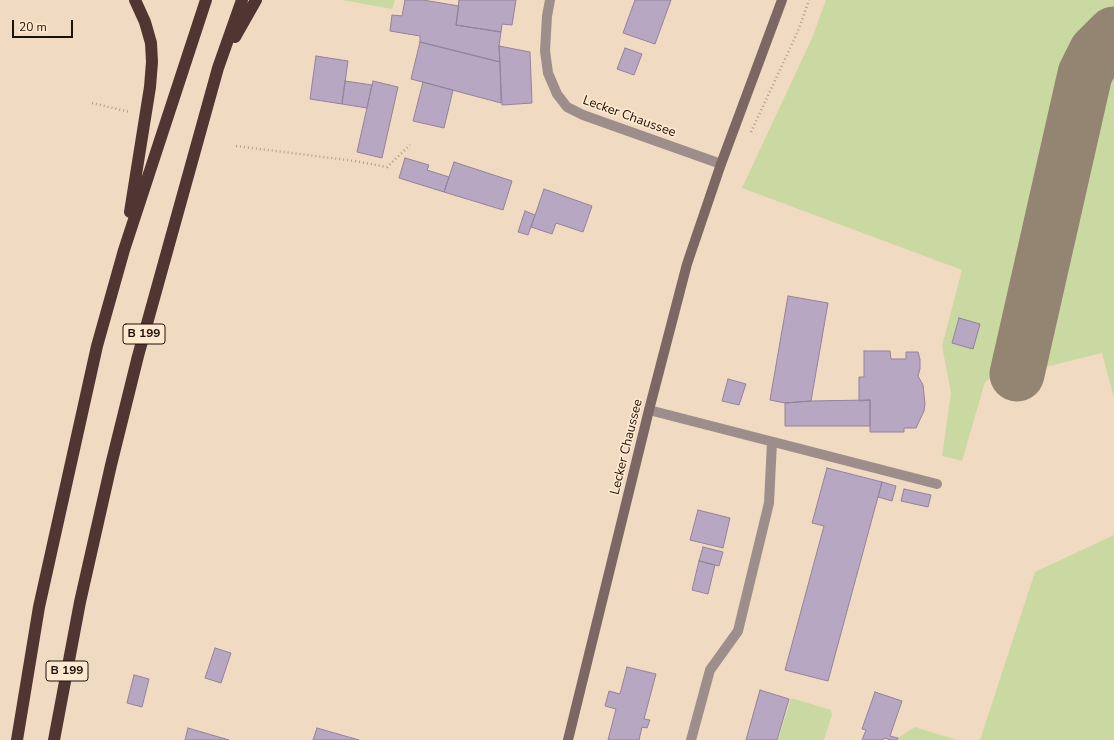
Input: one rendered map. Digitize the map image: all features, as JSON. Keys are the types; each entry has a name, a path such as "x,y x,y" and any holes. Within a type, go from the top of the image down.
{"highway":[{"path":"124,250 150,87 152,62 151,43 145,22 135,0"},
{"name":"B 199","path":"17,740 39,607 97,346 124,250 206,0"},
{"name":"B 199","path":"54,740 80,602 114,450 140,348 218,68 242,0"},
{"path":"218,68 256,0"}],"street":[{"name":"Lecker Chaussee","path":"550,0 547,16 545,51 548,73 557,94 567,107 583,115 721,164"},
{"name":"Lecker Chaussee","path":"568,740 649,410 687,264 721,164 782,0"},
{"path":"649,410 937,484"},
{"path":"691,740 710,670 738,631 769,503 772,442"}],"path":[{"path":"750,135 798,31 809,0"},
{"path":"92,103 130,112"},
{"path":"236,146 355,161 387,167 410,145"}],"green space":[{"path":"342,0 395,0 392,9"},
{"path":"826,0 1114,0 1114,398 1102,353 1017,374 998,372 985,382 962,461 942,456 951,393 942,346 962,270 742,188 812,38"},
{"path":"1114,535 1114,740 980,740 1035,572"},
{"path":"791,698 831,710 832,715 824,740 778,740"},
{"path":"915,727 957,740 897,740"}],"building":[{"path":"405,0 423,0 459,6 456,25 501,32 499,46 500,62 420,42 420,36 390,31 392,15 402,16"},
{"path":"459,0 516,0 512,25 502,24 501,32 456,25"},
{"path":"635,0 671,0 655,44 623,33"},
{"path":"420,42 500,62 501,103 411,79"},
{"path":"499,46 530,52 532,103 502,105"},
{"path":"625,48 642,54 634,75 617,69"},
{"path":"316,56 348,61 342,104 310,99"},
{"path":"345,81 372,85 367,108 342,104"},
{"path":"373,81 398,87 382,158 357,152"},
{"path":"423,82 453,90 444,128 413,121"},
{"path":"405,158 429,165 427,170 449,177 444,192 399,178"},
{"path":"454,162 512,181 503,210 444,192"},
{"path":"544,189 592,206 583,232 556,223 552,234 531,227"},
{"path":"525,211 535,215 528,235 518,232"},
{"path":"788,296 828,303 811,401 785,403 770,400"},
{"path":"959,318 980,324 973,349 952,343"},
{"path":"864,351 890,351 891,359 906,359 906,352 918,352 920,369 918,376 923,385 925,404 924,411 916,428 904,428 904,432 870,432 870,400 859,401 859,377 864,377"},
{"path":"728,379 746,384 739,405 722,401"},
{"path":"870,400 870,426 785,426 785,403"},
{"path":"827,468 882,482 828,681 785,670 824,526 812,523"},
{"path":"882,482 896,486 892,501 878,497"},
{"path":"904,489 931,495 928,507 901,501"},
{"path":"698,510 730,518 723,548 690,540"},
{"path":"703,547 723,552 719,566 699,561"},
{"path":"699,561 715,565 708,594 692,590"},
{"path":"215,648 231,653 221,683 205,678"},
{"path":"627,667 656,674 644,719 650,720 647,728 642,727 639,740 608,740 616,709 605,706 609,691 620,694"},
{"path":"134,675 149,679 142,707 127,703"},
{"path":"760,690 789,699 777,740 746,740"},
{"path":"875,692 902,701 890,736 898,738 897,740 884,738 883,740 862,740 866,730 862,729"},
{"path":"188,728 229,740 185,740"},
{"path":"317,728 359,740 313,740"}],"taxiway":[{"path":"1017,374 1085,74 1096,52 1114,34"}]}
